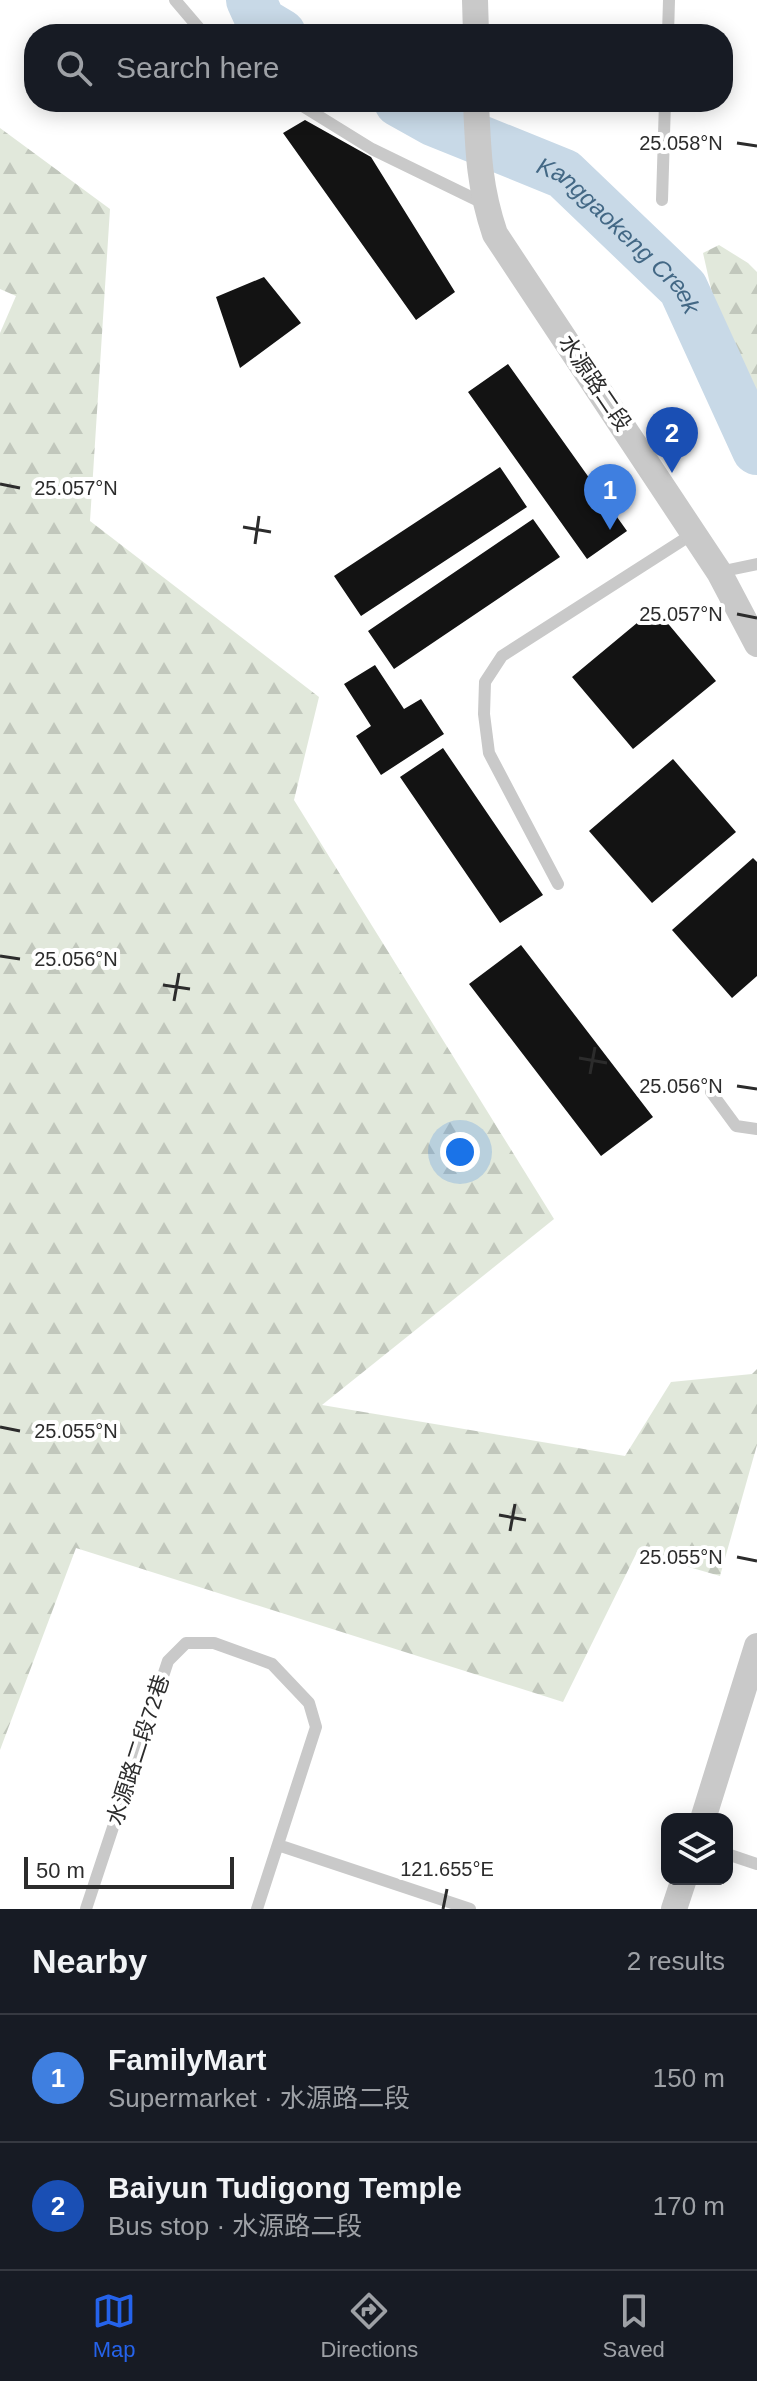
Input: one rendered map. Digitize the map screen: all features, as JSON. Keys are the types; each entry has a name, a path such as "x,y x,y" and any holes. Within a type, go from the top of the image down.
{"street":[{"path":"475,0 476,24"},
{"name":"水源路二段","path":"476,112 479,175 495,234 719,572 757,644"},
{"path":"705,1813 757,1646"},
{"path":"674,1909 682,1885"}],"lane":[{"path":"175,0 195,24"},
{"path":"668,24 669,0"},
{"path":"312,112 372,149 485,204"},
{"path":"662,200 665,112"},
{"path":"558,884 489,753 484,714 485,682 502,656 694,533"},
{"path":"719,572 757,564"},
{"path":"711,1092 736,1126 757,1129"},
{"name":"水源路二段72巷","path":"86,1909 168,1661 186,1643 214,1643 272,1664 309,1703 316,1727 278,1845"},
{"path":"257,1909 278,1845 470,1909"},
{"path":"733,1856 757,1864"}],"green space":[{"path":"0,128 110,209 90,521 319,697 294,800 554,1219 322,1405 625,1456 671,1382 752,1374 757,1369 757,1445 720,1576 637,1552 563,1702 76,1548 0,1750 0,333 16,296 0,289"},
{"path":"719,245 757,272 757,399 717,315 703,253"}],"building":[{"path":"305,120 371,157 455,292 416,320 283,133"},
{"path":"264,277 301,323 240,368 216,297"},
{"path":"508,364 627,531 587,559 468,392"},
{"path":"500,467 527,507 361,616 334,576"},
{"path":"533,519 560,557 394,669 368,631"},
{"path":"655,608 716,681 633,749 572,677"},
{"path":"375,665 404,709 421,699 444,734 381,775 356,736 371,726 344,684"},
{"path":"443,748 543,895 500,923 400,777"},
{"path":"673,759 736,832 652,903 589,831"},
{"path":"753,858 757,862 757,976 732,998 672,930"},
{"path":"521,945 653,1117 601,1156 469,984"}],"waterway":[{"name":"Kanggaokeng Creek","path":"251,0 264,24"},
{"name":"Kanggaokeng Creek","path":"417,112 564,174 683,288 757,450"}],"place":[{"name":"Baiyun Tudigong Temple","path":"672,473"},
{"name":"FamilyMart","path":"610,530"}]}
